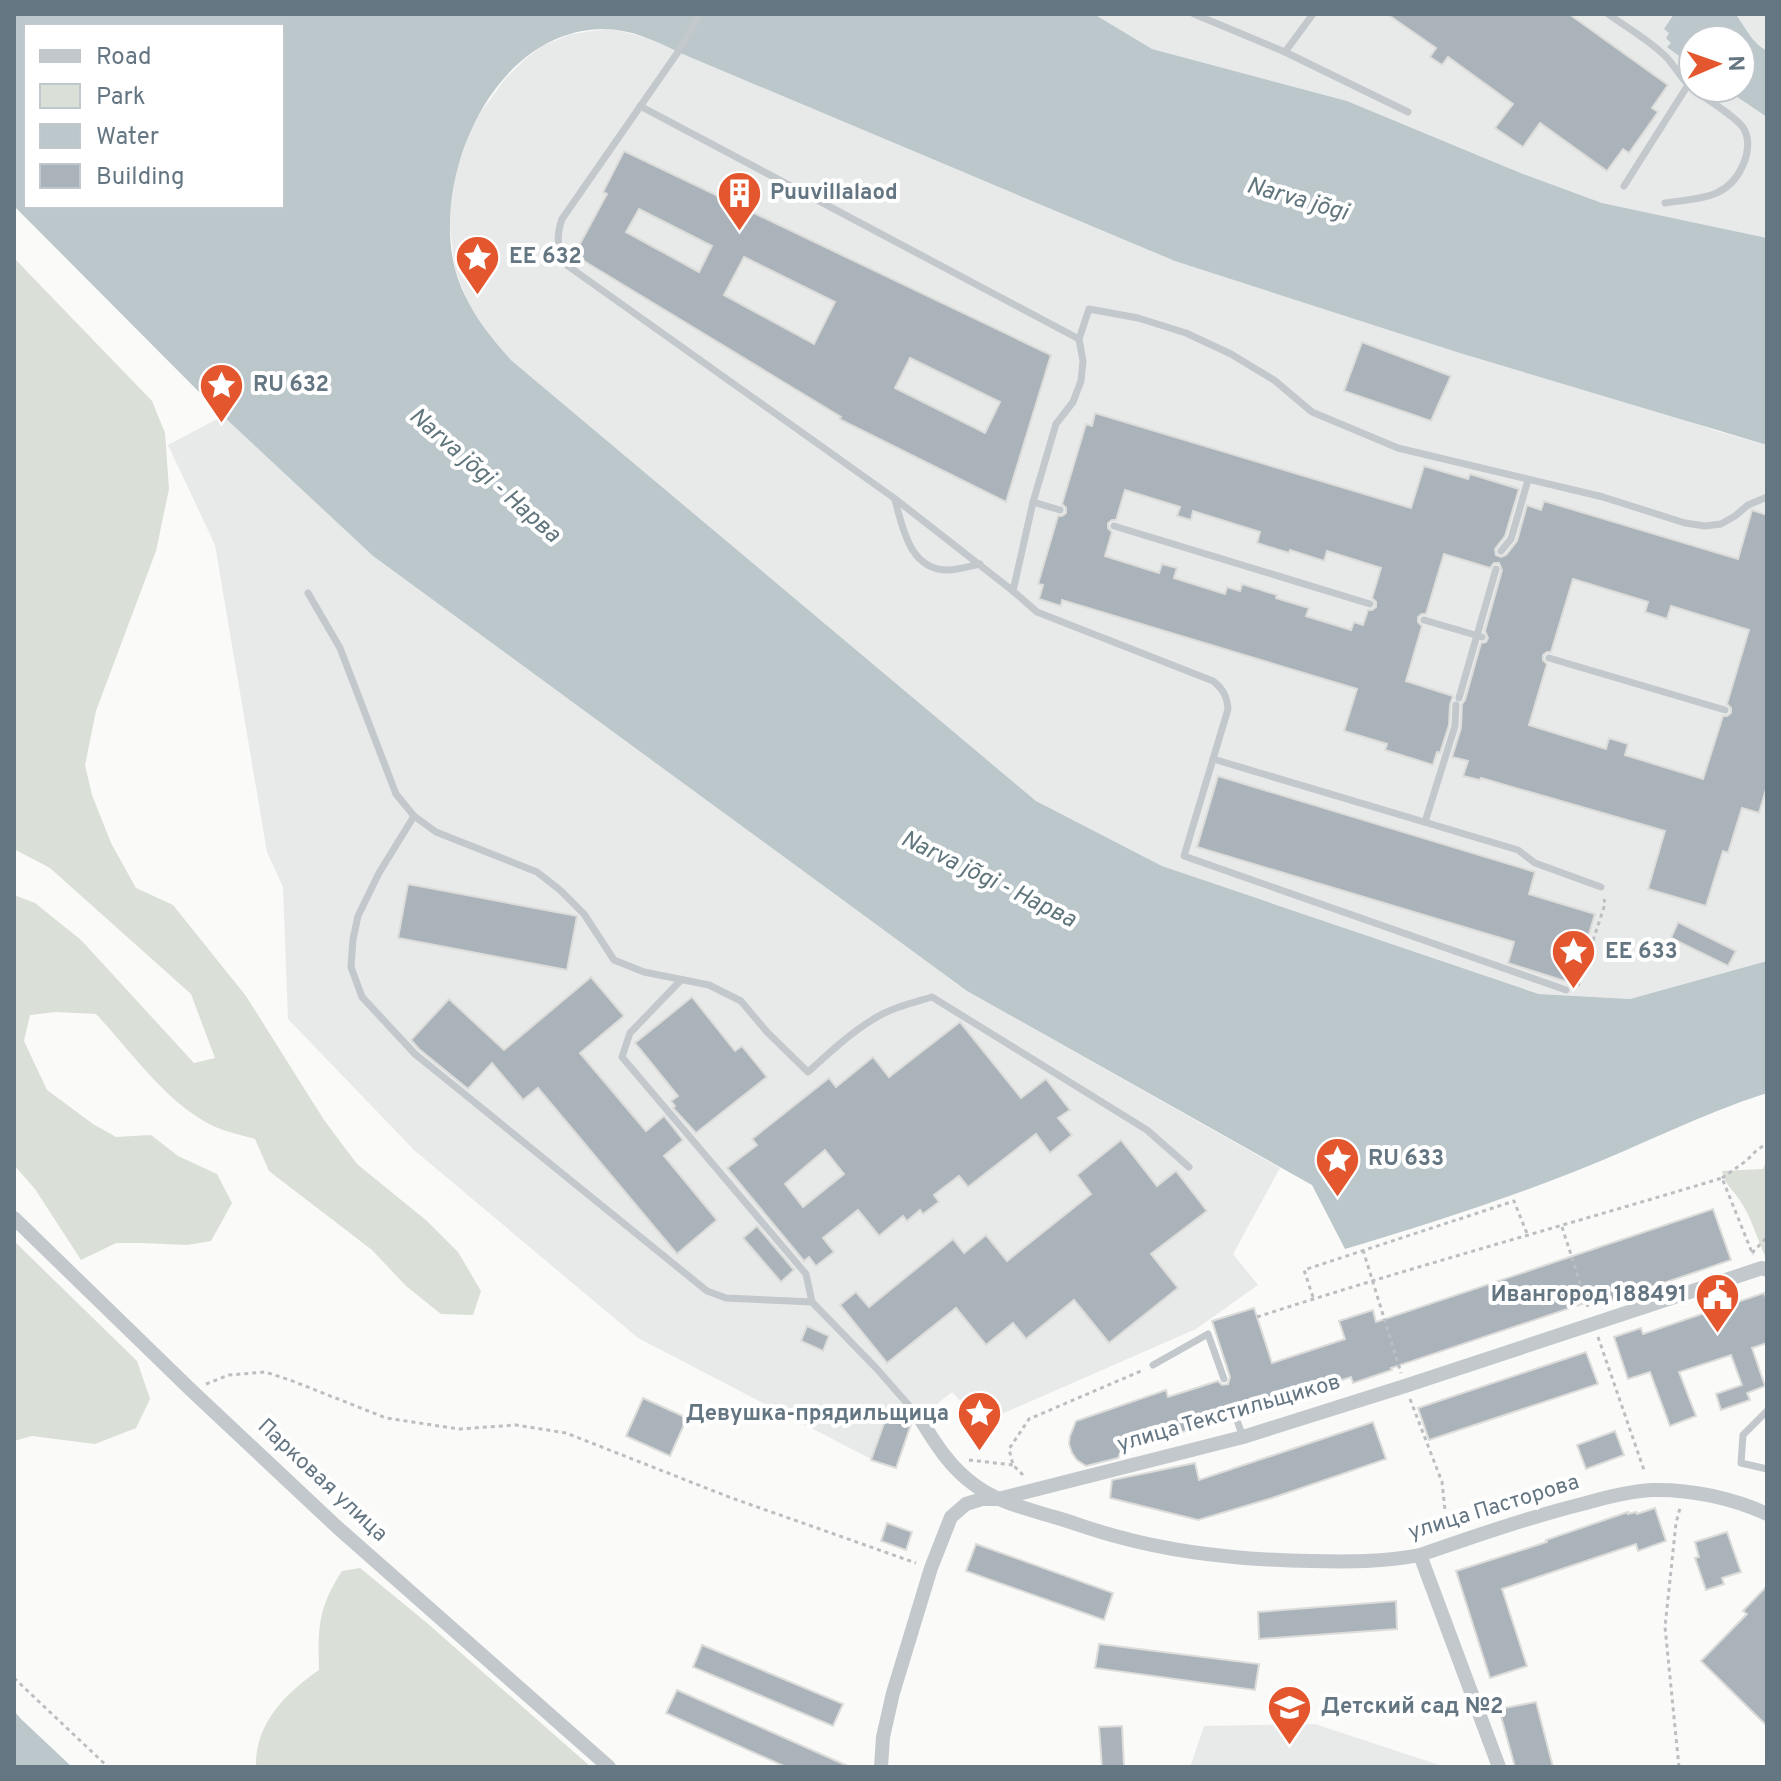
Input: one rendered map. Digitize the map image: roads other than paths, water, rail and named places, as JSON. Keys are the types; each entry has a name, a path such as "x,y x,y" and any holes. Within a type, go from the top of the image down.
{"street":[{"name":"Парковая улица","path":"14,1218 337,1527 609,1767"},
{"name":"улица Текстильщиков","path":"881,1767 883,1737 893,1693 931,1568 951,1517 966,1504 982,1499 998,1499 1243,1437 1764,1269"},
{"path":"919,1417 944,1457 961,1475 998,1499"},
{"name":"улица Пасторова","path":"998,1499 1119,1537 1195,1552 1275,1560 1353,1562 1420,1555 1567,1507 1651,1490 1684,1492 1736,1503 1767,1514"},
{"path":"1420,1555 1499,1767"}],"lane":[{"path":"700,14 678,52 562,219 558,230 559,249 568,266 894,498 1037,612 1213,681 1222,688 1228,709 1184,856 1566,990"},
{"path":"1194,14 1285,52 1408,112"},
{"path":"1285,52 1313,14"},
{"path":"1608,14 1667,57 1677,70"},
{"path":"1624,186 1677,102"},
{"path":"1665,203 1718,193 1739,176 1747,156 1744,126 1714,104"},
{"path":"640,106 1079,339"},
{"path":"1013,591 1033,502 1056,424 1073,402 1081,381 1083,361 1079,339 1089,309 1138,318 1174,329 1231,354 1274,380 1312,412 1398,448 1603,497 1685,523 1705,526 1721,524 1748,505 1767,497"},
{"path":"1501,551 1511,539 1528,480"},
{"path":"894,498 904,536 913,552 930,566 947,570 980,564"},
{"path":"1033,502 1060,510"},
{"path":"1114,526 1370,604"},
{"path":"1425,822 1455,726 1457,702 1479,636 1496,569"},
{"path":"308,593 340,648 396,794 414,816 436,832 537,872 584,914 614,960 644,972 709,985 741,1001 808,1072 874,1018 932,997 1147,1130 1189,1167"},
{"path":"1424,620 1479,636"},
{"path":"1549,658 1725,710"},
{"path":"1213,759 1518,850 1535,863 1601,887"},
{"path":"414,816 379,873 358,916 351,967 362,997 415,1054 707,1291 726,1298 812,1302"},
{"path":"681,980 630,1033 622,1057 806,1274 812,1302 919,1417"},
{"path":"1153,1365 1208,1334 1224,1379"},
{"path":"1767,1411 1743,1435 1741,1463 1767,1469"},
{"path":"1235,1415 1243,1437"}],"water":[{"path":"14,14 1094,14 1152,49 1347,101 1523,174 1602,203 1767,238 1767,445 1460,353 1175,261 651,39 623,31 603,29 564,36 531,54 502,81 479,114 463,152 453,192 450,232 455,269 465,295 486,330 512,361 1036,801 1162,866 1539,994 1630,999 1767,961 1767,1093 1547,1182 1345,1249 1312,1185 967,991 373,556 223,416 14,206"},
{"path":"1674,14 1736,15 1742,24 1677,24 1677,54 1667,47 1671,43 1666,38 1669,33 1664,29"},
{"path":"1757,43 1767,51 1767,117 1748,104 1757,104"},
{"path":"14,1711 21,1719 72,1767 14,1767"}],"place":[{"name":"Puuvillalaod","path":"739,232"},
{"name":"EE 632","path":"478,296"},
{"name":"RU 632","path":"222,424"},
{"name":"EE 633","path":"1574,991"},
{"name":"RU 633","path":"1337,1198"},
{"name":"Ивангород 188491","path":"1718,1334"},
{"name":"Девушка-прядильщица","path":"980,1453"},
{"name":"Детский сад №2","path":"1290,1746"}],"water label":[{"name":"Narva jõgi","path":"1297,200"},
{"name":"Narva jõgi - Нарва","path":"484,476"},
{"name":"Narva jõgi - Нарва","path":"988,880"}]}
